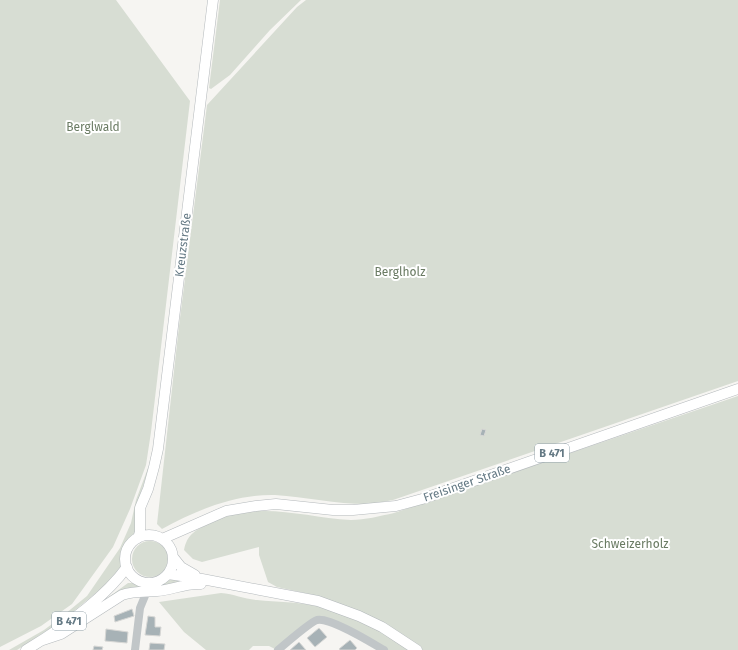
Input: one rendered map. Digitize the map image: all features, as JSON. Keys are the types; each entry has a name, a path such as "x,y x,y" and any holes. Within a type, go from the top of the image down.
{"main road":[{"name":"Kreuzstraße","path":"138,538 140,532 140,508 148,489 154,467 164,403 213,0"},
{"name":"Freisinger Straße","path":"188,528 206,519 226,512 256,506 276,504 353,510 396,506 422,499 738,389"},
{"name":"Kreuzstraße","path":"148,489 146,514 148,530 151,536"},
{"name":"B 471","path":"162,539 188,528"},
{"name":"B 471","path":"172,552 188,528"},
{"path":"172,552 172,566 168,574 163,579 156,582 141,582 130,573 127,567 126,560 129,547 138,538 151,536 162,539 172,552 181,567 202,579"},
{"name":"B 471","path":"95,600 120,576 127,567"},
{"path":"168,574 318,601 359,616 382,627 417,650"},
{"name":"B 471","path":"26,650 43,640 95,600 127,580 135,578"},
{"path":"43,640 61,634 122,595 132,592 145,596 192,583 237,586"}],"street":[{"path":"135,650 140,608 145,596"},
{"path":"278,650 316,620 324,619 360,636 384,650"}],"green space":[{"name":"Berglwald","path":"0,0 116,0 190,101 146,465 130,509 113,547 72,604 41,626 0,647"},
{"path":"220,0 301,0 270,30 230,75 211,89 209,88"},
{"name":"Berglholz","path":"306,0 738,0 738,381 393,500 372,504 360,504 299,497 260,495 217,504 162,529 157,524 179,326 207,105 297,7"},
{"name":"Schweizerholz","path":"738,396 738,650 423,650 409,639 318,596 277,587 268,582 259,555 259,547 202,562 193,559 184,550 189,537 195,531 226,517 244,512 261,511 296,513 351,520 367,519 394,513"},
{"path":"148,468 140,495 135,534 126,544 123,552 121,568 102,588 63,620 17,650 9,650 44,630 87,596 120,548 131,523 136,500"},
{"path":"154,541 163,546 167,552 167,566 163,572 154,577 146,577 137,572 133,566 132,555 137,546 143,542"},
{"path":"169,578 186,581 147,589 87,613 128,583 151,585 158,584"},
{"path":"221,593 252,599 302,604 330,609 366,624 411,650 384,650 324,619 277,650 269,646 253,646 249,650 206,650 184,632 159,602"}],"building":[{"path":"482,429 486,430 484,436 480,435"},
{"path":"132,609 134,616 115,622 114,616"},
{"path":"148,616 155,617 155,627 161,627 160,636 145,635"},
{"path":"319,628 327,637 315,647 307,638"},
{"path":"106,629 128,632 127,643 105,641"},
{"path":"350,640 357,648 355,650 339,649"},
{"path":"299,642 306,650 290,650"},
{"path":"150,643 165,644 164,650 149,650"},
{"path":"94,646 103,647 102,650 93,650"}]}
